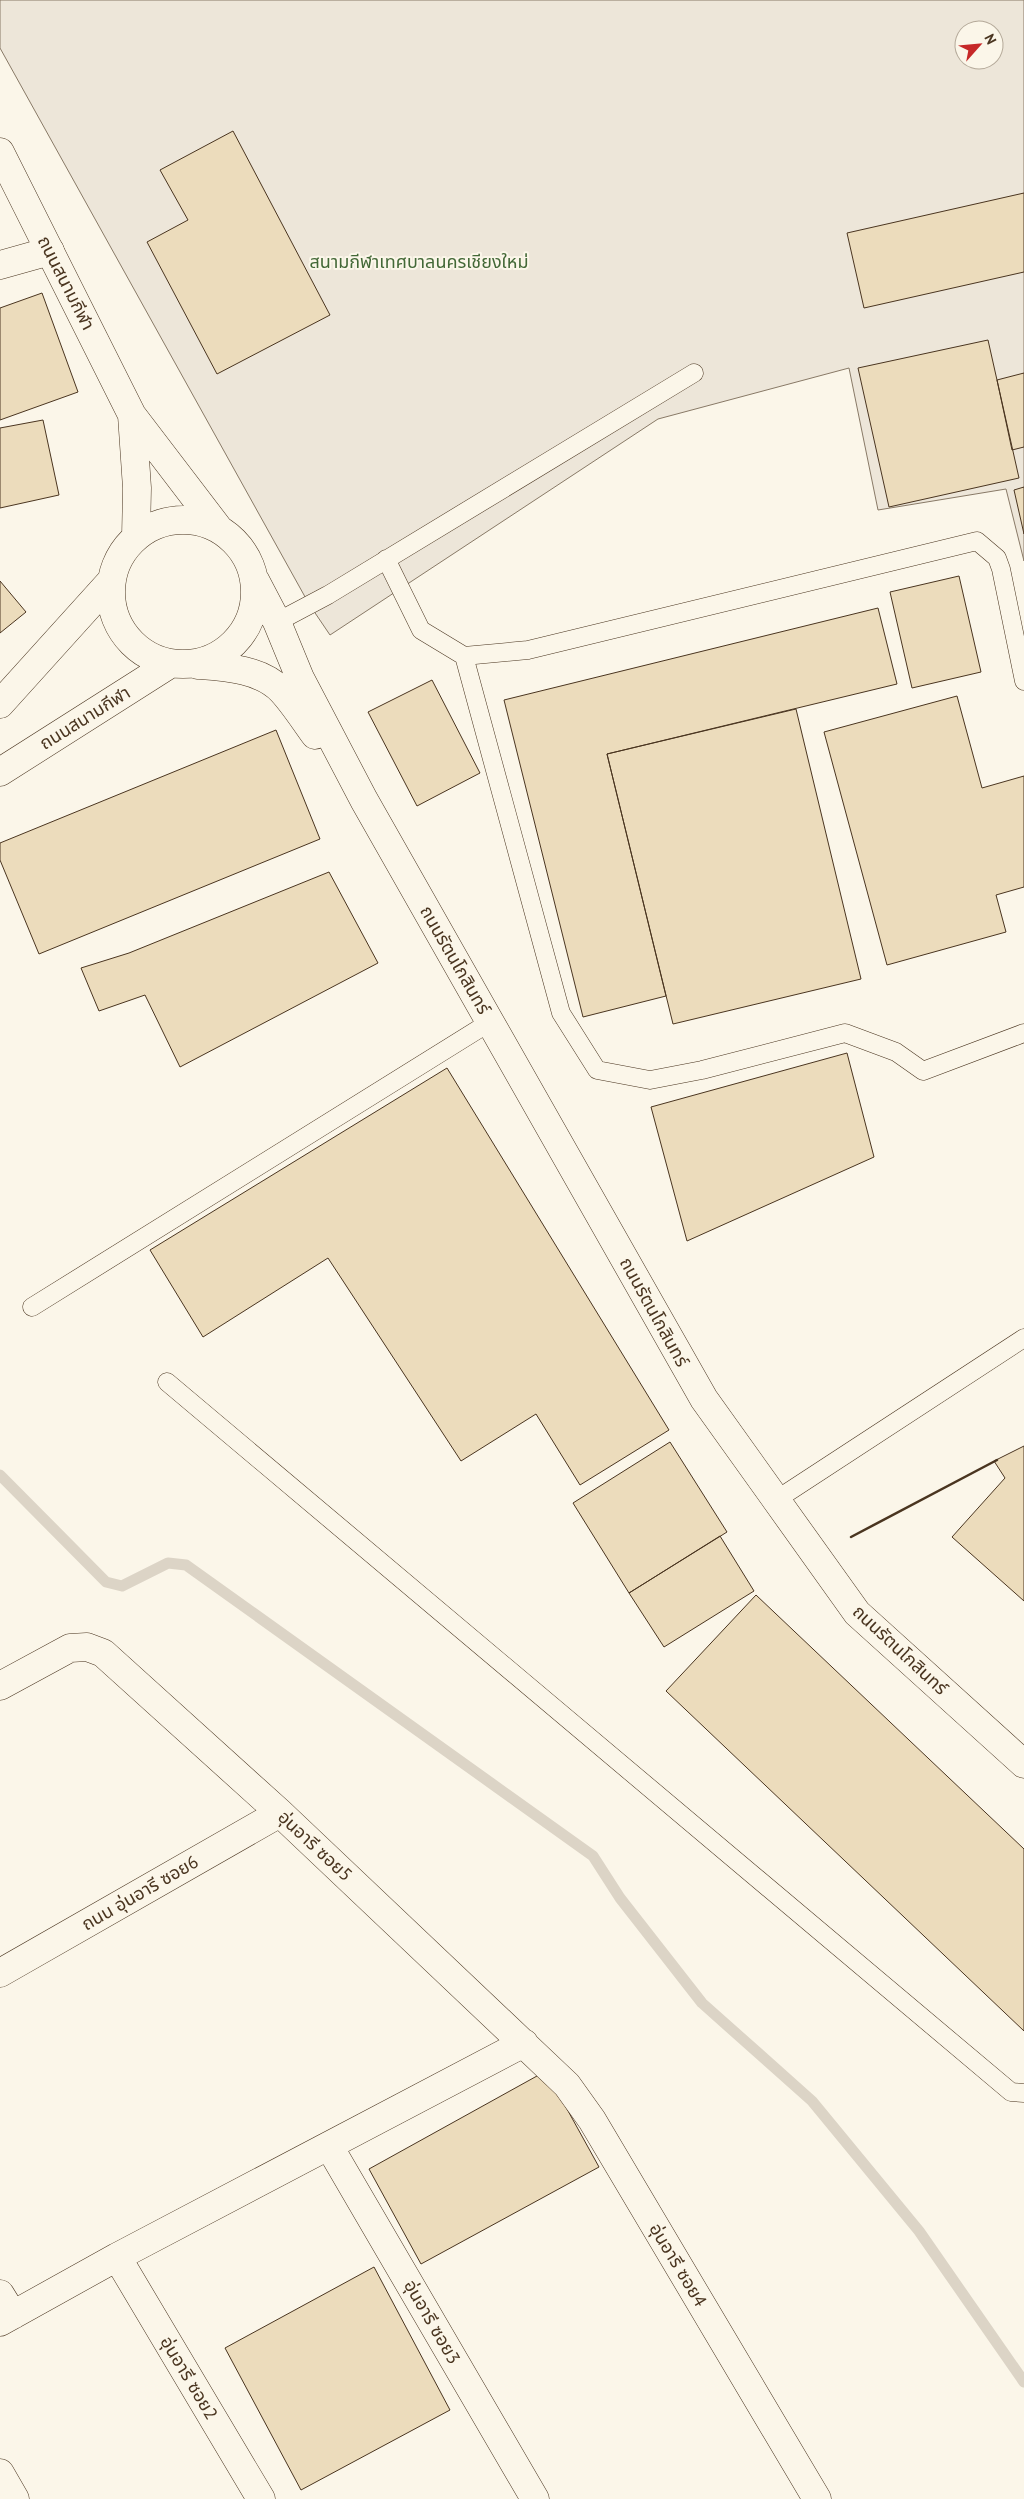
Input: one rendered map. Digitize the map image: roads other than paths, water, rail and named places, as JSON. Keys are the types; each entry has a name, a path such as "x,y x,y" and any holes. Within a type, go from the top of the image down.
{"street":[{"name":"ถนนสนามกีฬา","path":"0,152 132,415 219,529"},
{"path":"0,265 50,251"},
{"name":"ถนนสนามกีฬา","path":"132,415 137,488 136,537"},
{"path":"176,520 198,521 219,529 236,542 248,560 255,580 255,603 248,624 236,644 217,657 183,664 151,658 135,646 120,628 112,604 112,580 120,556 136,537 154,525 176,520"},
{"path":"0,704 112,580"},
{"name":"ถนนรัตนโกสินทร์","path":"255,580 277,622 300,678 364,800 704,1399 857,1613 1024,1764"},
{"name":"ถนนสนามกีฬา","path":"0,772 183,664"},
{"name":"ถนนรัตนโกสินทร์","path":"183,664 237,668 270,682 281,690 364,800"},
{"name":"อุ่นอารี ซอย5","path":"0,1686 70,1648 87,1647 103,1653 280,1812 524,2042"},
{"name":"ถนน อุ่นอารี ซอย6","path":"0,1973 280,1812"},
{"path":"4,2310 117,2257 524,2042"},
{"name":"อุ่นอารี ซอย4","path":"524,2042 567,2085 592,2120 817,2499"},
{"name":"อุ่นอารี ซอย3","path":"329,2146 535,2499"},
{"name":"อุ่นอารี ซอย2","path":"117,2257 261,2499"},
{"path":"0,2474 15,2499"}],"lane":[{"path":"277,622 386,559 619,416 694,373"},
{"path":"386,559 420,630 464,656 528,650 977,540 997,558 1001,569 1024,681"},
{"path":"464,656 561,1013 598,1070 650,1080 702,1070 845,1033 896,1052 923,1071 1024,1033"},
{"path":"32,1307 490,1022"},
{"path":"776,1500 1024,1338"},
{"path":"167,1382 1011,2092 1024,2092"}],"waterway":[{"path":"0,1475 106,1582 122,1586 168,1563 186,1565 593,1856 620,1898 702,2003 812,2101 919,2231 1024,2382"}],"park label":[{"name":"สนามกีฬาเทศบาลนครเชียงใหม่","path":"419,262"}]}
